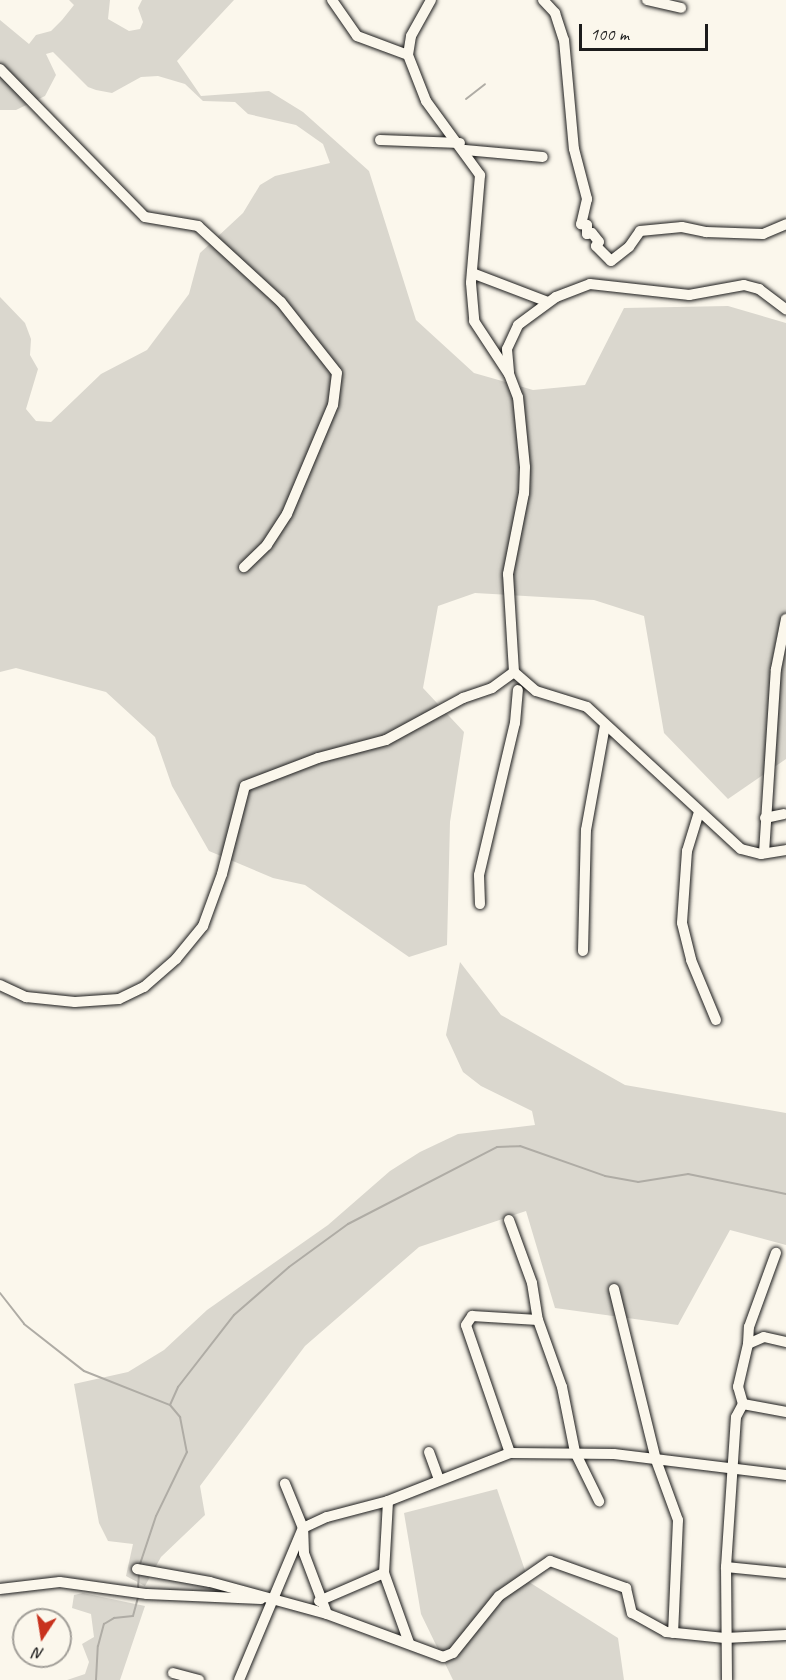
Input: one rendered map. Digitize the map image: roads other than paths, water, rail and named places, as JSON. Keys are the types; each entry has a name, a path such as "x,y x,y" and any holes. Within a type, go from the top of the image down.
{"street":[{"path":"332,0 357,36 408,55"},
{"path":"431,0 411,36 408,55 426,101 463,146 480,175 472,273 474,321 509,374 522,414 526,480 508,574 514,672 536,691"},
{"path":"543,0 555,13 564,39 574,149 587,199 581,224 587,225 587,234 592,233 599,242 596,246 611,261 629,248 640,231 682,227 706,232 764,234 786,224"},
{"path":"647,0 681,8"},
{"path":"0,69 145,217 198,226 281,302 337,373 333,405 286,514 267,545 244,567"},
{"path":"380,140 463,146 543,157"},
{"path":"472,273 548,302"},
{"path":"509,374 510,338 519,325 548,302 590,284 689,295 744,285 759,289 786,309"},
{"path":"764,853 765,818 777,701 776,669 786,619"},
{"path":"0,985 34,999 75,1002 119,999 144,987 176,959 202,926 222,874 245,786 318,759 368,747 463,698 492,688 514,672"},
{"path":"492,688 536,691 579,702 741,849 764,853 786,849"},
{"path":"480,904 479,875 515,723 518,690"},
{"path":"583,951 586,830 605,725"},
{"path":"699,812 687,851 682,923 691,960 716,1020"},
{"path":"765,818 784,814"},
{"path":"509,1220 532,1283 538,1320 562,1387 575,1452 599,1501"},
{"path":"727,1680 726,1567 730,1469 736,1417 743,1404 738,1387 748,1344 749,1327 776,1253"},
{"path":"614,1289 656,1460 678,1520 673,1634"},
{"path":"510,1453 466,1325 472,1316 538,1320"},
{"path":"748,1344 764,1337 786,1342"},
{"path":"743,1404 786,1412"},
{"path":"429,1452 439,1479"},
{"path":"239,1680 271,1599 303,1528 327,1517 388,1501 439,1479 510,1453 575,1452 786,1475"},
{"path":"285,1484 303,1528 304,1552 327,1614"},
{"path":"388,1501 384,1573 409,1643"},
{"path":"137,1569 210,1582 327,1614 409,1643 437,1657 448,1657 499,1596 550,1561 626,1588 632,1613 638,1619 673,1634 725,1638 786,1635"},
{"path":"726,1567 786,1573"},
{"path":"320,1600 384,1573"},
{"path":"0,1588 60,1582 147,1594 228,1600 271,1599"},
{"path":"173,1673 199,1680"}],"waterway":[{"path":"466,99 485,84"},
{"path":"170,1405 178,1387 234,1315 289,1267 348,1224 497,1147 520,1146 605,1176 638,1182 688,1174 786,1194"},
{"path":"0,1293 24,1324 84,1371 170,1405 180,1417 187,1452 156,1516 139,1567"},
{"path":"138,1588 139,1573"},
{"path":"96,1680 98,1646 104,1624 114,1618 133,1616 138,1597"}]}
